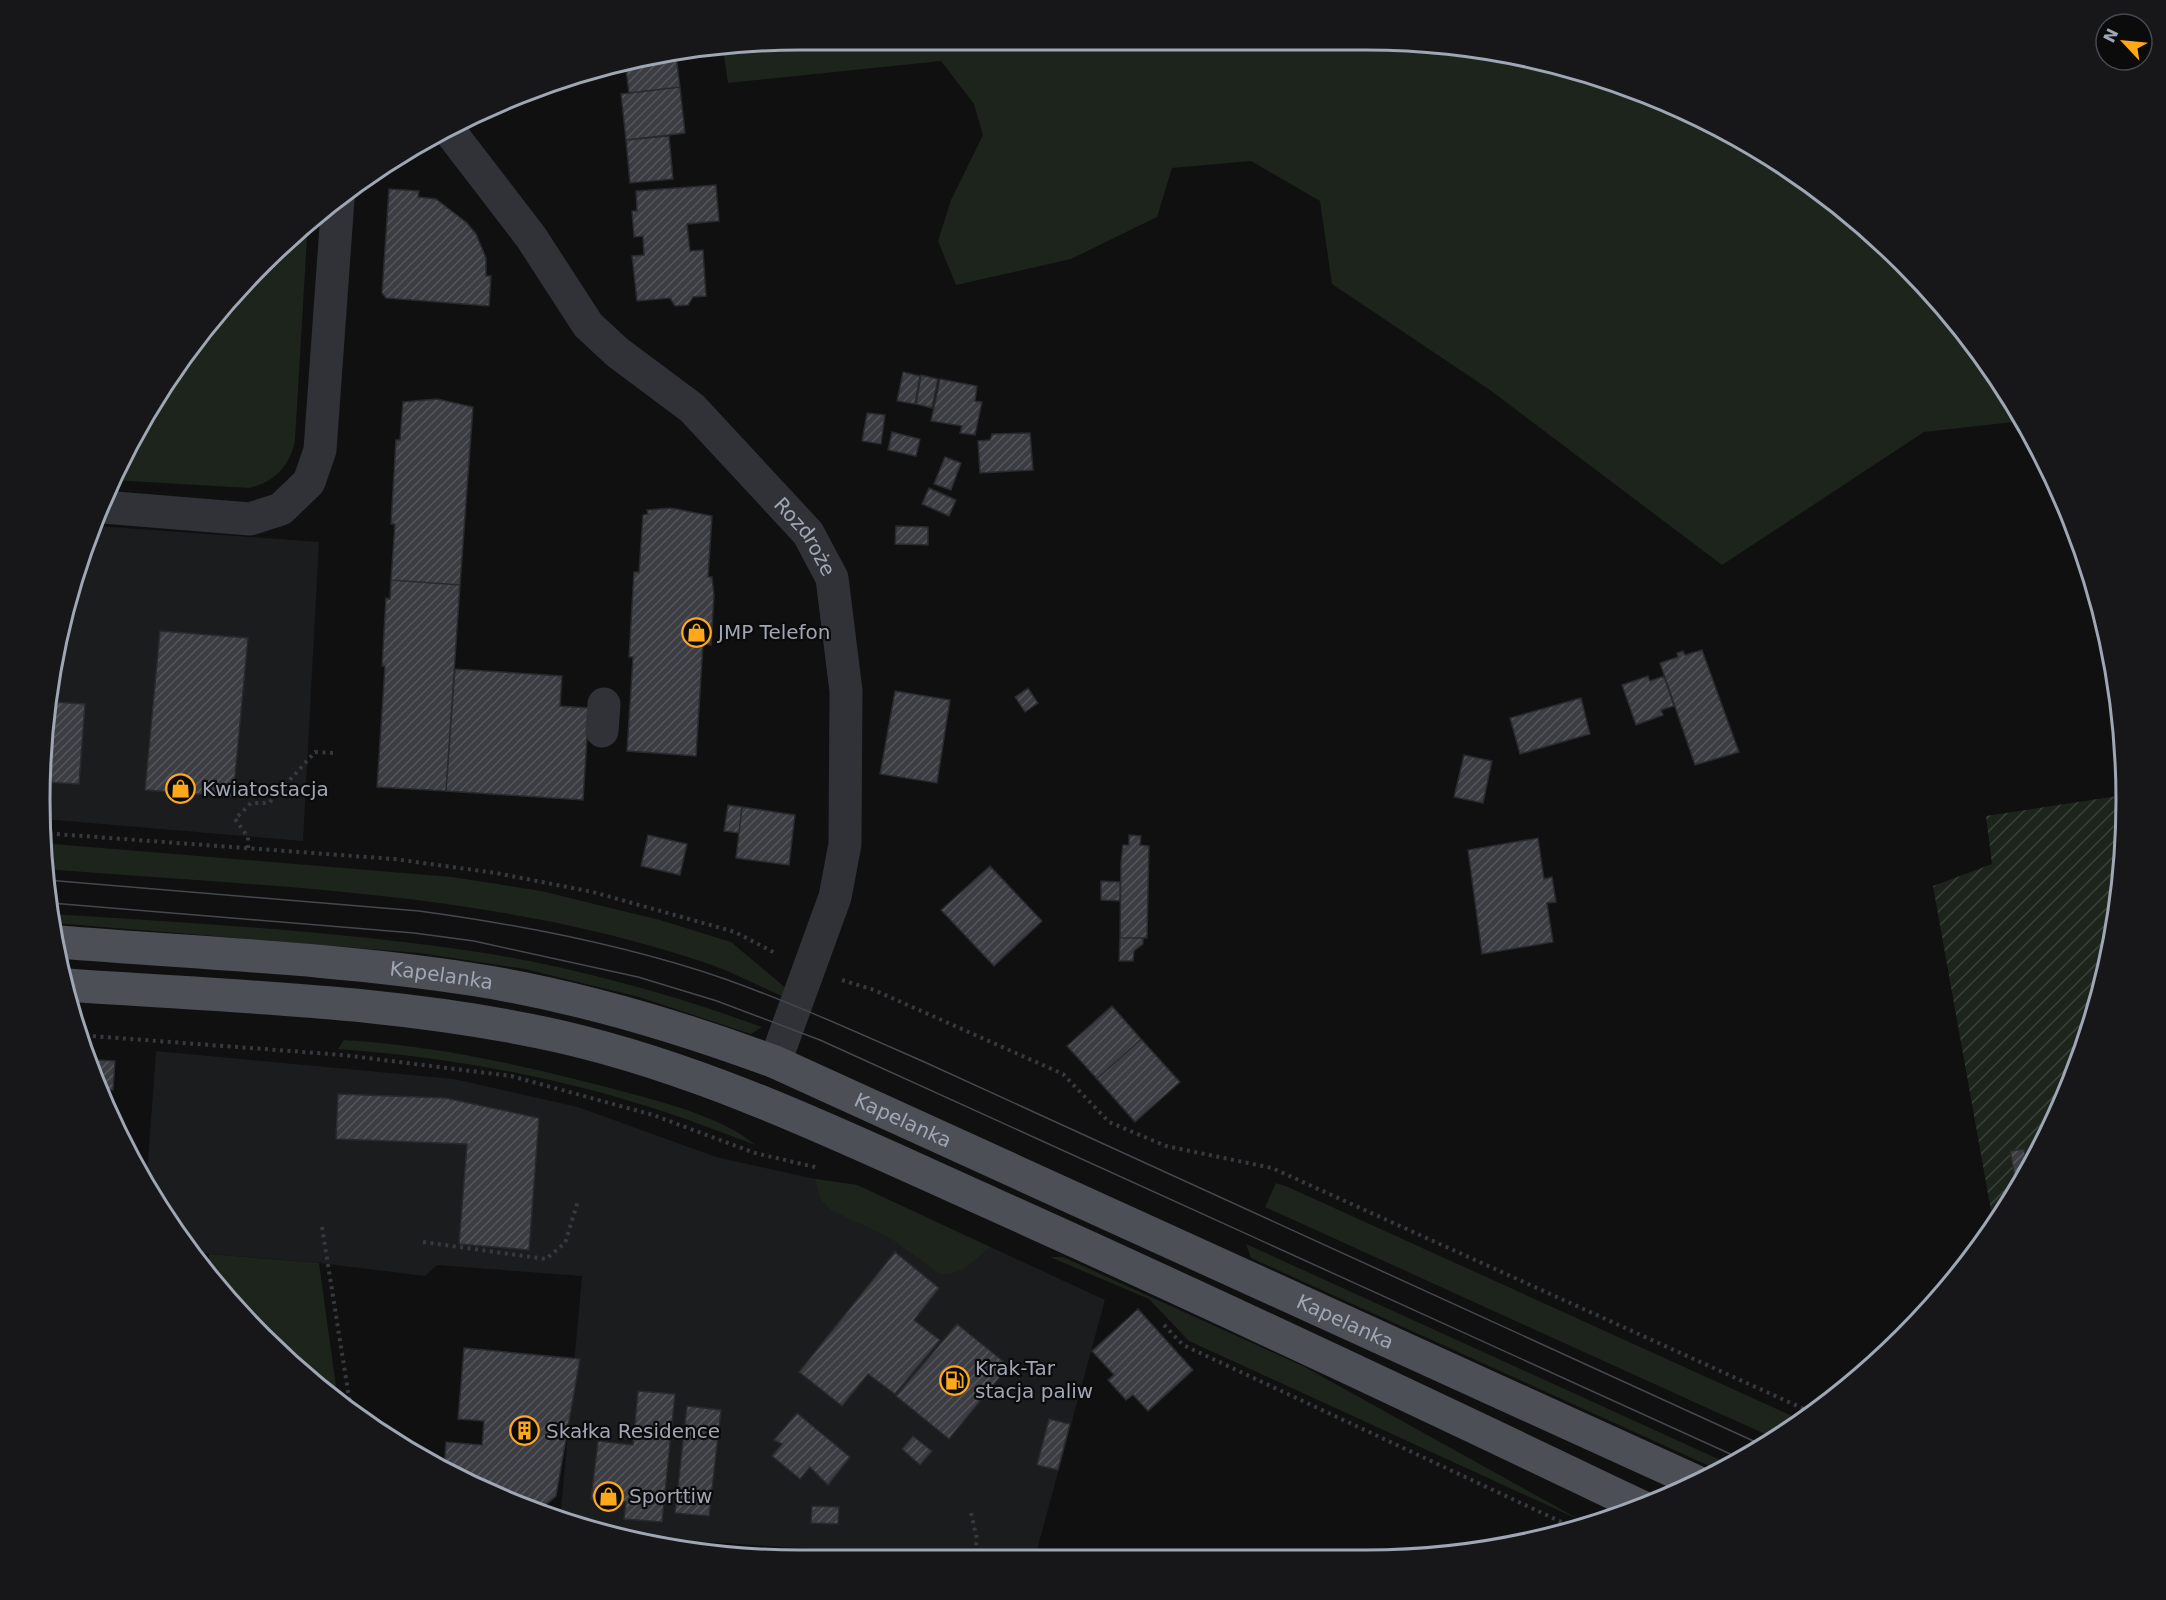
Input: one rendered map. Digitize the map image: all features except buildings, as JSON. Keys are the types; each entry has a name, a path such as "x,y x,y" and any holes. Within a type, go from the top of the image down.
{"main road":[{"name":"Kapelanka","path":"63,942 412,970 472,979 629,1013 685,1029 775,1062 1688,1478"},
{"name":"Kapelanka","path":"73,985 411,1010 486,1021 564,1038 712,1080 1073,1240 1372,1378 1631,1502"}],"street":[{"name":"Rozdroże","path":"453,135 531,237 588,325 617,352 692,408 808,533 832,578 846,691 845,844 835,897 775,1062"},
{"path":"109,508 250,519 281,509 309,482 320,450 338,209"}],"path":[{"path":"248,848 248,837 235,819 250,803 270,804 315,752 335,753"},
{"path":"51,833 394,859 496,873 593,892 735,932 808,971 874,990 1063,1074 1109,1122 1166,1146 1272,1168 1804,1409"},
{"path":"87,1036 343,1055 511,1076 653,1115 755,1153 820,1168"},
{"path":"423,1242 546,1259 565,1243 578,1201"},
{"path":"322,1227 349,1400"},
{"path":"1161,1320 1183,1345 1565,1524"},
{"path":"971,1513 977,1539 975,1550"}],"shaded area":[{"path":"800,50 1415,51 1464,56 1560,75 1607,89 1698,127 1783,176 1823,205 1897,269 1930,305 1990,383 2014,422 1924,432 1722,565 1490,390 1332,284 1320,201 1251,161 1172,168 1157,217 1071,259 956,285 938,241 951,200 983,135 974,104 941,61 728,83 724,54"},
{"path":"307,234 293,449 280,472 266,482 249,488 121,481 150,425 176,383 205,343 269,269"},
{"path":"102,526 319,542 303,841 50,820 51,751 64,654 75,606"},
{"path":"2116,796 2115,849 2110,898 2091,994 2077,1041 2039,1132 1992,1214 1933,886 1992,864 1986,816"},
{"path":"51,844 452,877 541,891 660,920 731,942 787,989 782,996 712,965 631,940 549,921 382,896 53,870"},
{"path":"59,914 319,933 478,952 550,965 622,983 693,1003 762,1027 751,1034 639,997 525,969 419,953 60,923"},
{"path":"344,1040 451,1052 590,1083 694,1112 728,1127 755,1145 665,1112 585,1089 462,1063 338,1049"},
{"path":"156,1051 454,1079 578,1107 716,1157 815,1179 857,1185 1105,1300 1037,1550 828,1550 711,1542 706,1544 654,1536 561,1512 582,1276 437,1265 425,1276 319,1263 202,1253 176,1217 147,1170"},
{"path":"815,1179 857,1185 990,1247 961,1270 940,1274 890,1238 831,1210 821,1200"},
{"path":"1276,1183 1288,1187 1793,1417 1766,1434 1265,1207"},
{"path":"1246,1244 1721,1460 1710,1466 1251,1258"},
{"path":"209,1254 319,1263 336,1390 269,1331 209,1261"},
{"path":"1050,1257 1063,1257 1303,1366 1579,1519 1189,1341 1149,1299"}],"tram line":[{"path":"54,881 419,911 535,930 612,946 725,979 803,1009 931,1065 1755,1442"},
{"path":"57,903 414,933 474,941 638,977 717,1001 820,1040 1732,1455"}],"place":[{"name":"JMP Telefon","path":"697,632"},
{"name":"Kwiatostacja","path":"181,789"},
{"name":"Krak-Tar stacja paliw","path":"954,1380"},
{"name":"Skałka Residence","path":"525,1431"},
{"name":"Sporttiw","path":"608,1496"}]}
